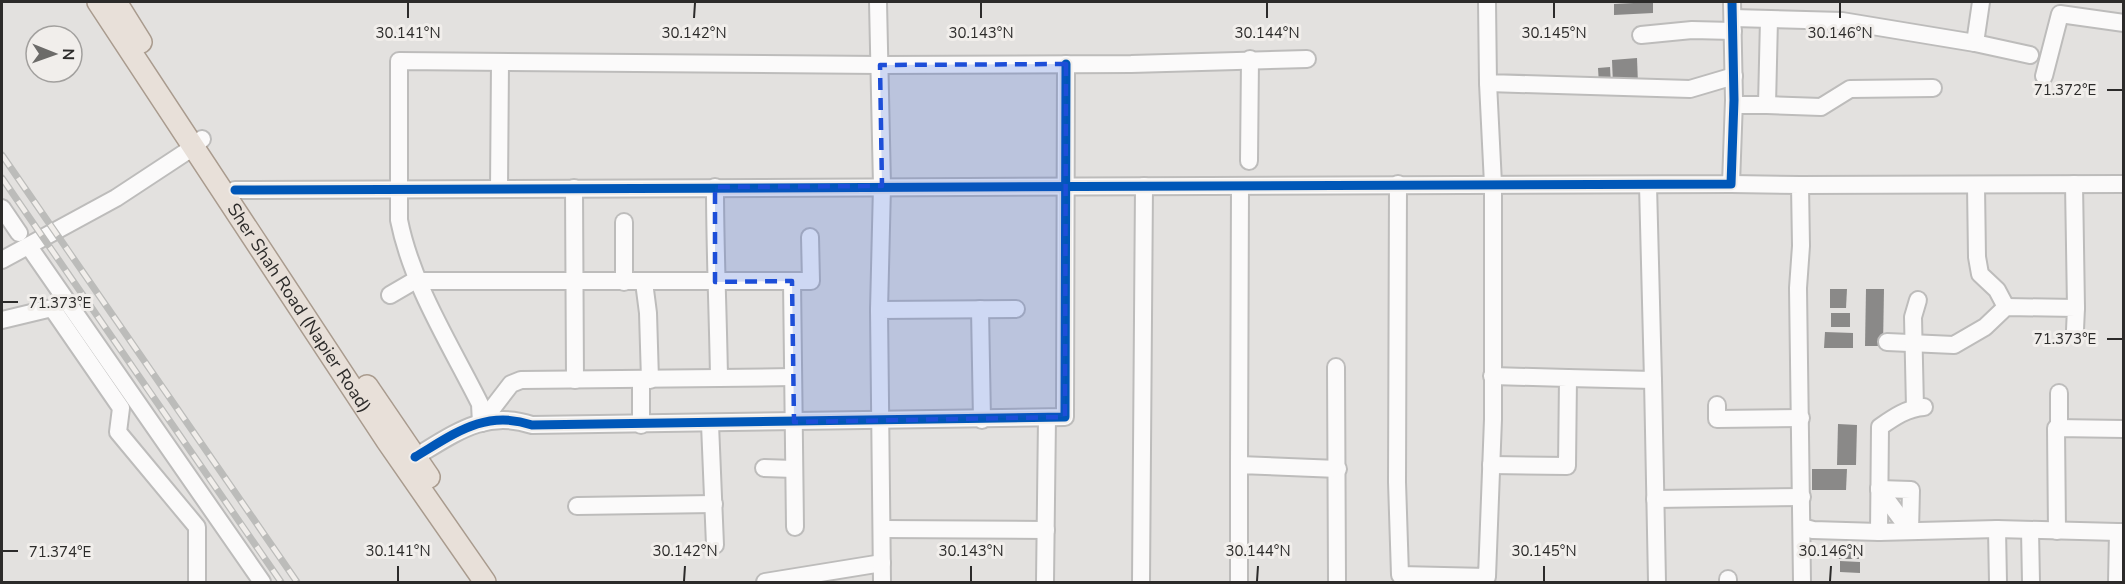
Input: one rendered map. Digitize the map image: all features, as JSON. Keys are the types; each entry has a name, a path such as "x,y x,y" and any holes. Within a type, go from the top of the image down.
{"main road":[{"name":"Sher Shah Road (Napier Road)","path":"98,2 197,143 393,437 415,457 500,582"},
{"name":"Sher Shah Road (Napier Road)","path":"116,2 197,143 235,190 485,582"}],"street":[{"path":"878,2 882,186 879,310 882,582"},
{"path":"1398,184 1397,482 1400,575 1452,573 1487,578 1491,465 1493,184 1487,2"},
{"path":"1975,43 1981,2"},
{"path":"2044,76 2061,8 2124,23"},
{"path":"1641,35 1692,30 1733,17 1842,21 1975,43 2030,55"},
{"path":"1731,184 1734,105 1733,17"},
{"path":"1767,105 1769,19"},
{"path":"1249,161 1250,59"},
{"path":"481,423 480,404 418,281 402,232 399,189 399,61 880,65 1307,59"},
{"path":"499,189 500,62"},
{"path":"415,457 461,429 481,423 513,419 532,425 881,422 1065,417 1066,64"},
{"path":"1488,83 1690,88 1734,76"},
{"path":"1734,105 1821,107 1850,89 1933,88"},
{"path":"2,260 116,198 197,143"},
{"path":"235,190 1398,184 1976,186 2124,184"},
{"path":"2074,184 2075,330"},
{"path":"1648,185 1657,582"},
{"path":"1800,185 1801,246 1798,288 1802,582"},
{"path":"1141,582 1144,186"},
{"path":"1239,582 1240,186"},
{"path":"1976,186 1977,257 1980,274 1997,290 2006,307"},
{"path":"715,187 715,282 719,378"},
{"path":"574,188 575,380"},
{"path":"2,208 19,233"},
{"path":"624,222 624,282"},
{"path":"390,295 418,281 811,281 810,237"},
{"path":"32,251 262,582"},
{"path":"792,281 795,527"},
{"path":"641,424 648,313 644,282"},
{"path":"1879,532 1880,427 1920,408 1913,316 1918,300"},
{"path":"1887,342 1954,345 1985,327 2006,307 2076,308"},
{"path":"2,320 52,308 121,408 118,432 197,527 197,582"},
{"path":"980,309 982,420"},
{"path":"879,310 1016,309"},
{"path":"1336,368 1337,582"},
{"path":"1492,376 1653,380"},
{"path":"481,423 511,384 521,380 793,377"},
{"path":"1491,465 1567,466 1568,378"},
{"path":"2057,531 2056,428 2059,428 2059,393"},
{"path":"1717,405 1717,419 1801,418"},
{"path":"1045,582 1047,418"},
{"path":"710,424 715,545"},
{"path":"2059,428 2124,429"},
{"path":"1239,465 1338,469"},
{"path":"764,468 794,469"},
{"path":"1880,489 1911,490 1910,531"},
{"path":"1880,489 1910,531"},
{"path":"1655,499 1802,497"},
{"path":"578,506 714,504"},
{"path":"1802,527 1813,530 1879,532 1997,529 2121,532 2117,582"},
{"path":"882,529 1046,530"},
{"path":"1997,529 1998,582"},
{"path":"2030,530 2031,582"},
{"path":"765,582 882,563"}],"highlighted area":[{"path":"1066,64 1065,417 794,422 792,281 715,282 715,187 882,186 880,65"}],"building":[{"path":"1653,2 1653,13 1614,15 1614,4"},
{"path":"1637,58 1638,84 1613,85 1612,60"},
{"path":"1610,67 1611,85 1599,85 1598,68"},
{"path":"1830,289 1847,289 1846,308 1830,308"},
{"path":"1866,289 1884,289 1883,346 1865,346"},
{"path":"1831,313 1850,313 1850,327 1831,327"},
{"path":"1825,332 1853,333 1853,348 1824,348"},
{"path":"1838,424 1857,425 1856,465 1837,465"},
{"path":"1812,469 1847,469 1846,490 1812,490"},
{"path":"1839,550 1859,550 1859,559 1839,559"},
{"path":"1840,561 1860,562 1860,573 1840,572"}],"railway":[{"path":"2,155 297,582"},
{"path":"2,178 281,582"}],"cycle path":[{"path":"235,190 1731,184 1734,100 1732,2"},
{"path":"415,457 470,426 499,420 532,425 1065,417 1066,64"}]}
